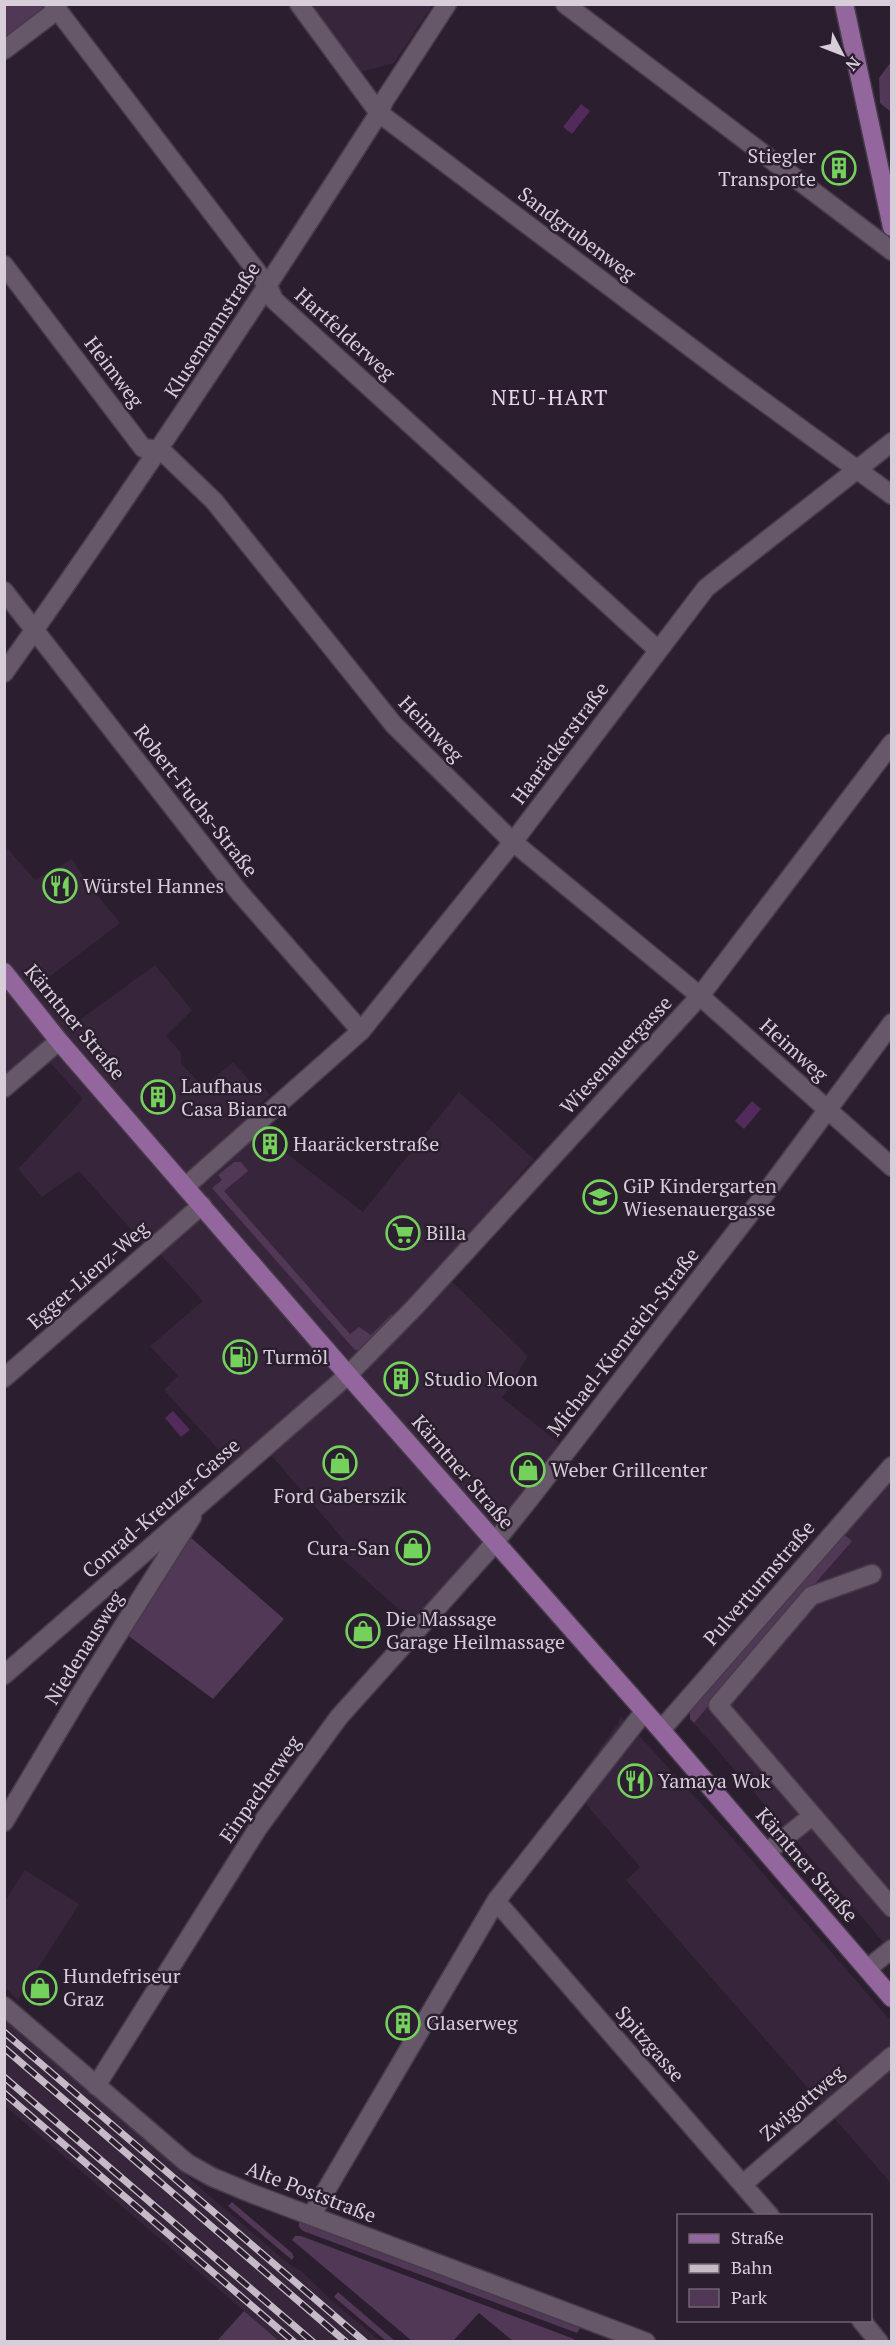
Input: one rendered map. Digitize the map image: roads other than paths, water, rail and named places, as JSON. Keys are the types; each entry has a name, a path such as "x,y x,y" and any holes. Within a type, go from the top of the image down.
{"main road":[{"path":"844,4 891,226"},
{"name":"Kärntner Straße","path":"5,972 59,1041 185,1187 662,1730 891,1998"}],"street":[{"name":"Sandgrubenweg","path":"299,4 379,113 734,380 857,469"},
{"name":"Klusemannstraße","path":"4,673 161,450 447,4"},
{"path":"565,4 891,251"},
{"path":"4,50 55,7"},
{"name":"Hartfelderweg","path":"55,7 268,286 274,300 658,650"},
{"name":"Heimweg","path":"4,265 143,448 161,450 214,501 394,725 513,842 700,996 891,1167"},
{"name":"Haaräckerstraße","path":"185,1187 361,1031 513,842 706,588 891,442"},
{"path":"857,469 891,495"},
{"name":"Robert-Fuchs-Straße","path":"4,591 239,892 361,1031"},
{"name":"Wiesenauergasse","path":"348,1375 415,1307 700,996 891,743"},
{"name":"Michael-Kienreich-Straße","path":"495,1542 683,1301 891,1023"},
{"path":"4,1088 59,1041"},
{"name":"Egger-Lienz-Weg","path":"4,1378 202,1205"},
{"name":"Conrad-Kreuzer-Gasse","path":"4,1675 348,1375"},
{"name":"Pulverturmstraße","path":"662,1730 891,1466"},
{"name":"Niedenausweg","path":"4,1822 81,1693 204,1499"},
{"name":"Einpacherweg","path":"96,2086 264,1819 339,1717 495,1542"},
{"path":"872,1574 811,1596 718,1705 891,1908"},
{"path":"311,2216 496,1901 644,1712"},
{"path":"767,1852 812,1815"},
{"name":"Spitzgasse","path":"496,1901 768,2214"},
{"path":"867,1969 891,1949"},
{"name":"Alte Poststraße","path":"4,2006 177,2155 198,2169 234,2187 646,2342"},
{"name":"Zwigottweg","path":"743,2184 891,2056"},
{"path":"863,2322 879,2342"}],"railway":[{"path":"4,2032 365,2342"},
{"path":"4,2048 346,2342"},
{"path":"4,2077 313,2342"},
{"path":"4,2093 294,2342"}],"place":[{"name":"Stiegler Transporte","path":"839,168"},
{"name":"Würstel Hannes","path":"60,886"},
{"name":"Laufhaus Casa Bianca","path":"158,1097"},
{"name":"Haaräckerstraße","path":"270,1144"},
{"name":"GiP Kindergarten Wiesenauergasse","path":"600,1197"},
{"name":"Billa","path":"403,1233"},
{"name":"Turmöl","path":"240,1357"},
{"name":"Studio Moon","path":"401,1379"},
{"name":"Ford Gaberszik","path":"340,1463"},
{"name":"Weber Grillcenter","path":"528,1470"},
{"name":"Cura-San","path":"413,1548"},
{"name":"Die Massage Garage Heilmassage","path":"363,1631"},
{"name":"Yamaya Wok","path":"635,1781"},
{"name":"Hundefriseur Graz","path":"40,1988"},
{"name":"Glaserweg","path":"403,2023"}],"district":[{"name":"NEU-HART","path":"550,398"}]}
